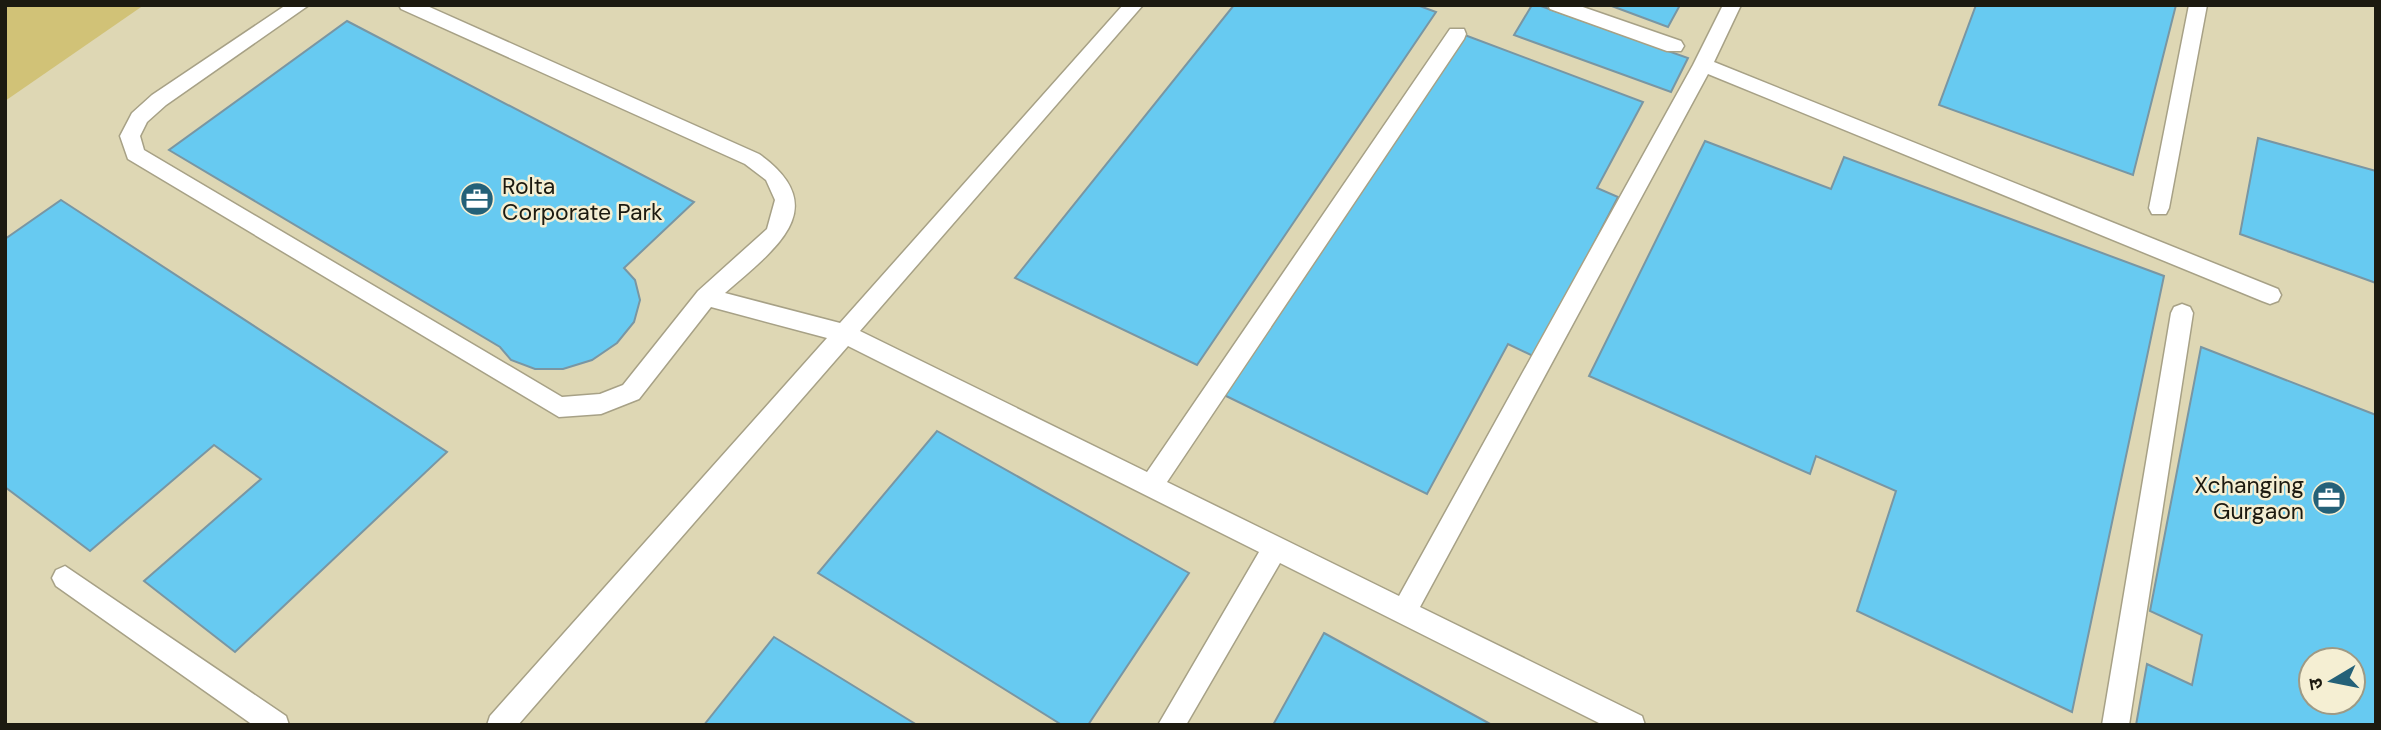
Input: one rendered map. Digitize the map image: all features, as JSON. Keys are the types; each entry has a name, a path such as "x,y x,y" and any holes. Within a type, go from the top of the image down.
{"lane":[{"path":"300,5 159,100 139,118 130,136 135,154 559,407 601,404 631,392 706,297 777,233 785,200 774,175 752,159 408,5"},
{"path":"500,725 1134,5"},
{"path":"1557,5 1674,46"},
{"path":"1404,611 1703,65 1732,5"},
{"path":"2159,208 2198,5"},
{"path":"1151,486 1457,34"},
{"path":"1703,65 2270,295"},
{"path":"706,297 843,333 1632,725"},
{"path":"2115,725 2182,313"},
{"path":"1171,725 1275,548"},
{"path":"65,578 276,725"}],"shaded area":[{"path":"5,5 2376,5 2376,725 5,725"},
{"path":"5,5 144,5 5,101"}],"building":[{"path":"1234,5 1417,5 1436,12 1197,365 1015,278"},
{"path":"1532,5 1688,58 1671,92 1514,35"},
{"path":"1609,5 1680,5 1668,27"},
{"path":"1976,5 2176,5 2133,175 1939,105"},
{"path":"347,21 694,202 624,268 635,280 640,300 634,322 617,343 592,360 563,369 535,369 511,360 500,347 169,150"},
{"path":"1462,34 1643,102 1597,188 1618,197 1535,357 1508,344 1427,494 1222,394"},
{"path":"2258,138 2376,171 2376,283 2240,234"},
{"path":"1705,141 1831,189 1844,157 2164,276 2072,712 1857,611 1896,491 1816,456 1810,474 1589,376"},
{"path":"61,200 447,452 235,652 144,581 261,479 214,445 90,551 5,487 5,239"},
{"path":"2201,347 2376,415 2375,725 2136,725 2147,664 2192,685 2202,635 2150,611"},
{"path":"937,431 1189,573 1088,725 1062,725 818,573"},
{"path":"1324,633 1492,725 1273,725"},
{"path":"774,637 917,725 704,725"}],"place":[{"name":"Rolta Corporate Park","path":"477,199"},
{"name":"Xchanging Gurgaon","path":"2329,498"}]}
